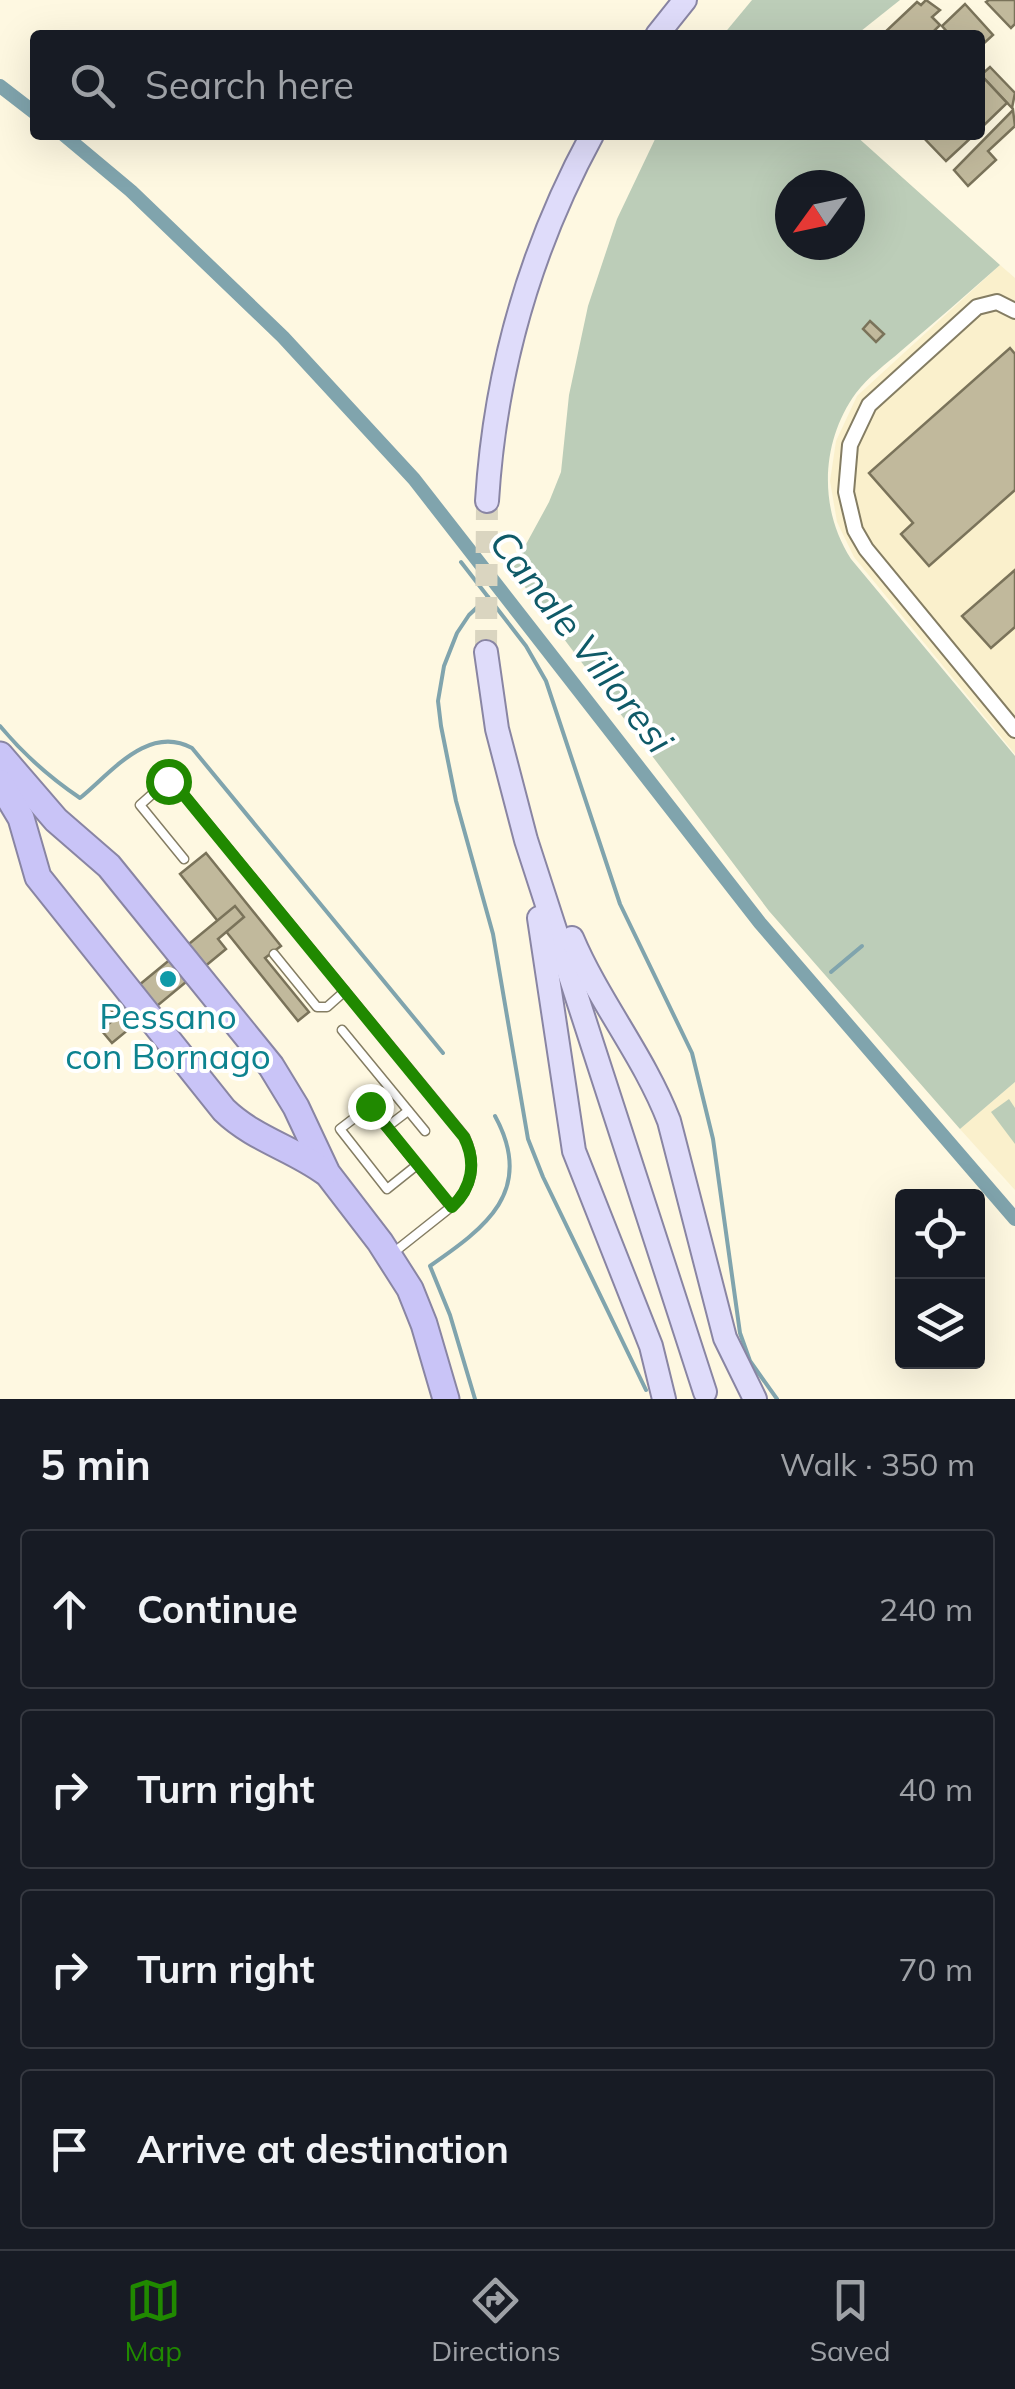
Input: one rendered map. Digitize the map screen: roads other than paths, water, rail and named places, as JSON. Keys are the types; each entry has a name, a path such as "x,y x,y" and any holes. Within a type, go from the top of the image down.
{"highway":[{"path":"0,754 56,820 109,866 242,1027 289,1094 327,1173 390,1256 416,1302 446,1399"},
{"path":"0,783 22,818 38,877 224,1110 248,1130 327,1173"}],"main road":[{"path":"661,30 685,0"},
{"path":"487,501 498,402 520,306 554,212 590,140"},
{"path":"486,652 497,729 526,840 705,1392"},
{"path":"526,840 574,1151 651,1346 664,1399"},
{"path":"526,840 588,977 656,1087 669,1120 724,1338 755,1399"}],"street":[{"path":"1015,311 997,302 977,306 876,397 854,434 845,480 848,506 866,549 1015,730"}],"lane":[{"path":"184,859 140,805 167,781 174,783 466,1139 472,1171 467,1188 452,1207 390,1256"},
{"path":"274,954 318,1007 327,1007 345,991"},
{"path":"342,1030 425,1131"},
{"path":"417,1165 387,1188 340,1129 370,1106 452,1207"},
{"path":"387,1128 408,1110"}],"waterway":[{"name":"Canale Villoresi","path":"0,86 30,109"},
{"name":"Canale Villoresi","path":"70,140 131,191 283,337 414,479 760,923 1015,1219"},
{"path":"461,562 526,646 546,681 620,904 692,1053 713,1139 740,1333 750,1361 777,1399"},
{"path":"488,597 457,633 444,666 438,701 441,726 456,801 493,934 528,1139 646,1390"},
{"path":"0,726 37,765 80,798 117,765 145,747 176,742 192,748 443,1053"},
{"path":"831,972 862,946"},
{"path":"475,1399 450,1315 430,1266 486,1222 507,1186 510,1166 506,1142 495,1116"}],"tunnel":[{"path":"486,652 487,501"}],"place":[{"name":"Pessano con Bornago","path":"168,979"}]}
